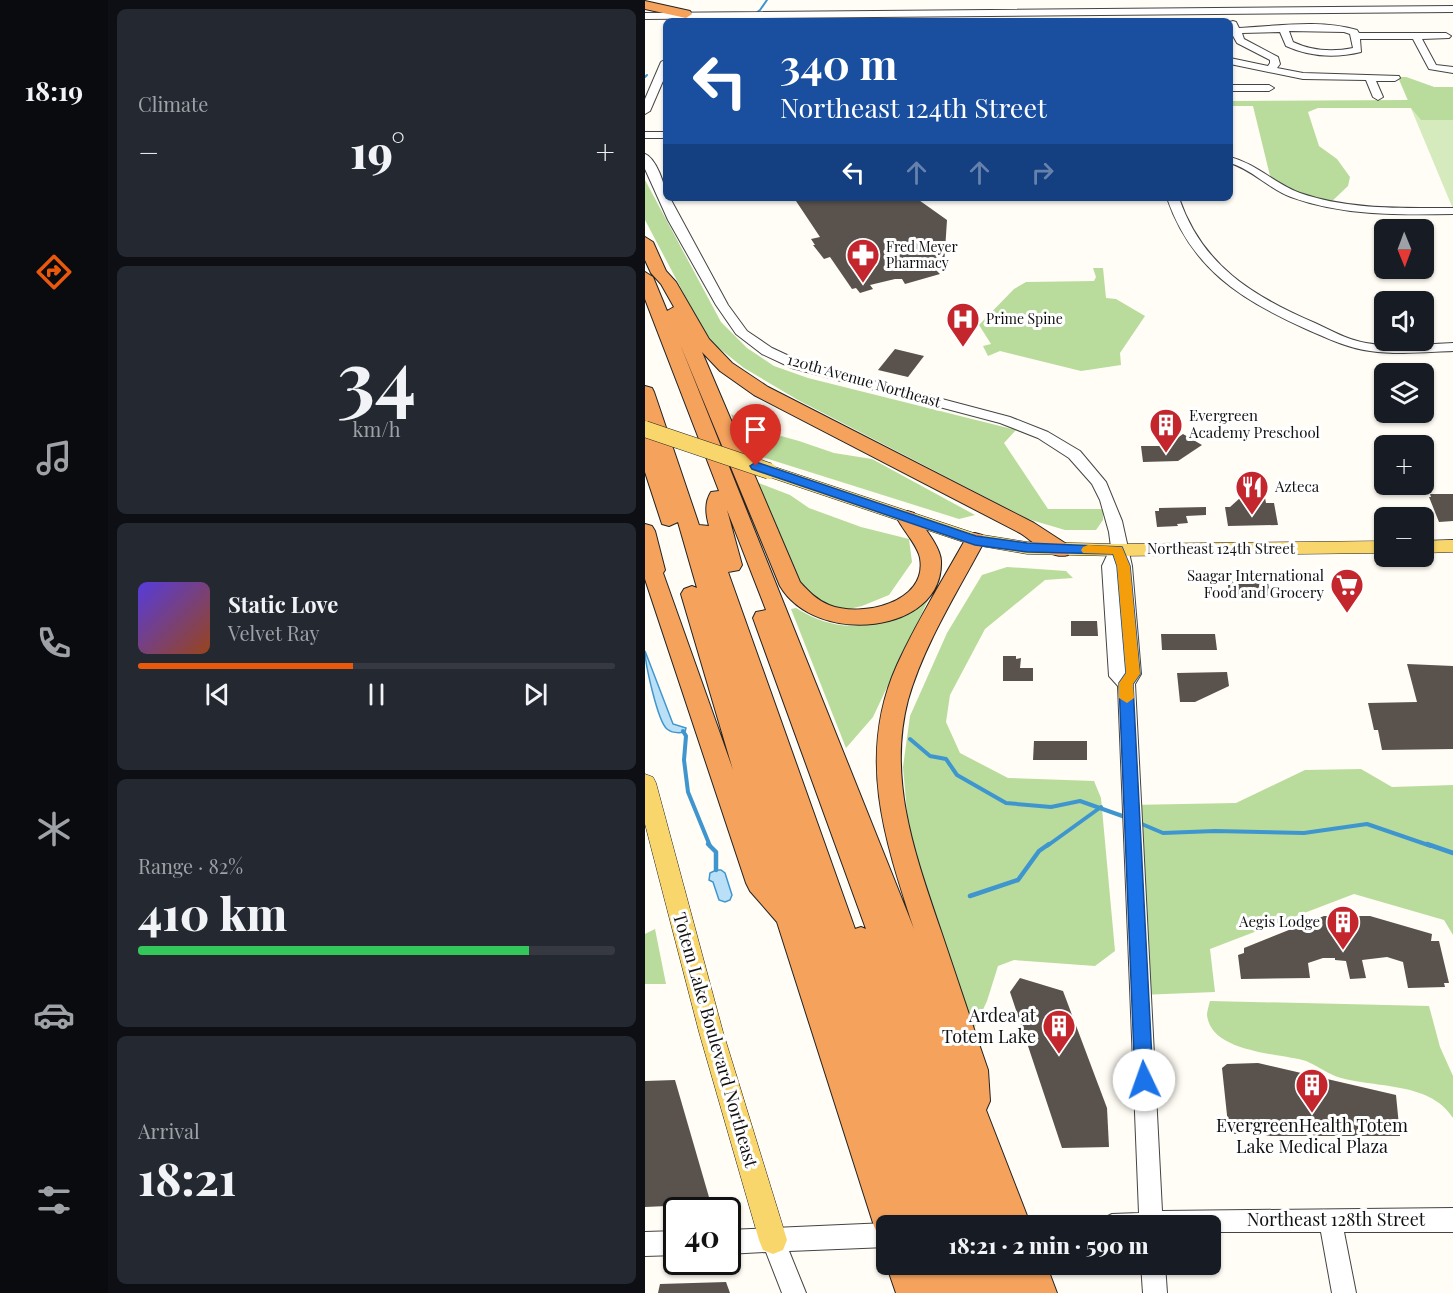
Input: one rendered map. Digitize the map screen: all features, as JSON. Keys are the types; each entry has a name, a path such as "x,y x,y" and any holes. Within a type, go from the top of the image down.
{"highway":[{"path":"645,5 686,15"},
{"path":"645,242 652,275 741,517 852,811 944,1037 1011,1215"},
{"path":"652,275 662,284 714,400 791,586 804,604 825,614 855,618 886,613 911,600 928,580 931,561 927,547 915,534 907,518"},
{"path":"652,275 668,282 702,342 721,362 748,383 1027,528 1061,550"},
{"path":"645,312 718,496 825,786 989,1215"},
{"path":"645,393 675,480 731,669 910,1215"},
{"path":"645,437 789,916 886,1215"},
{"path":"675,480 690,500 708,543 899,1068 959,1215"},
{"path":"718,496 716,514 739,596 899,1068 938,1215"},
{"path":"645,531 656,580 759,883 789,916"},
{"path":"975,540 908,666 901,685 889,734 888,781 899,843 973,1070 977,1126"},
{"path":"645,557 656,580"},
{"path":"906,1275 912,1293"},
{"path":"928,1275 934,1293"},
{"path":"957,1275 962,1293"},
{"path":"983,1275 989,1293"},
{"path":"1011,1275 1018,1293"},
{"path":"1034,1275 1041,1293"}],"main road":[{"name":"Northeast 124th Street","path":"645,429 975,540 1061,550 1374,547"},
{"path":"1434,547 1453,546"},
{"name":"Totem Lake Boulevard Northeast","path":"645,783 711,1032 774,1240"}],"street":[{"path":"1118,0 1119,12"},
{"path":"1178,0 1180,12"},
{"path":"1235,0 1233,31 1240,41 1275,59 1275,64 1269,70"},
{"path":"1315,11 1314,4 1322,0 1329,2 1333,10"},
{"path":"1424,0 1429,9"},
{"path":"645,16 778,15 913,18 1119,12 1453,9"},
{"path":"1233,31 1284,29 1447,38 1440,24"},
{"path":"1284,29 1287,40 1293,46 1307,50 1347,53 1358,50 1352,33"},
{"path":"1416,36 1430,64 1435,68 1453,70"},
{"path":"1233,62 1269,70 1326,78 1395,78"},
{"path":"645,111 663,69"},
{"path":"1370,79 1378,97"},
{"path":"1233,88 1269,88"},
{"path":"645,135 663,135"},
{"name":"120th Avenue Northeast","path":"645,157 663,196"},
{"path":"1233,162 1293,194 1328,205 1363,210 1453,211"},
{"name":"120th Avenue Northeast","path":"665,201 722,305 743,334 767,351 797,364 1005,420 1055,440 1077,455 1104,489 1115,522 1117,550 1124,566 1133,674 1126,683 1151,1215"},
{"path":"1174,201 1176,213 1191,242 1236,286 1294,320 1363,346 1453,347"},
{"path":"1330,1220 1344,1293"},
{"name":"Northeast 128th Street","path":"1221,1222 1453,1220"},
{"path":"741,1241 876,1235"},
{"name":"Totem Lake Boulevard Northeast","path":"774,1240 794,1293"},
{"path":"645,1244 663,1243"},
{"path":"1154,1275 1155,1293"}],"green space":[{"path":"1398,77 1406,77 1434,87 1453,87 1453,209"},
{"path":"1398,77 1406,77 1434,87 1453,87 1453,120 1421,120 1411,108 1318,108 1308,112 1319,146 1337,159 1350,177 1348,186 1328,205 1272,184 1253,106 1233,106 1233,101 1408,100"},
{"path":"645,180 721,322 747,348 774,366 808,378 1016,430 1004,443 1048,509 1103,509 1103,520 1096,530 1065,530 1028,519 798,400 744,368 715,345 702,328 645,220"},
{"path":"1093,268 1103,268 1106,298 1116,299 1145,316 1120,353 1121,365 1081,371 1000,351 988,356 983,346 991,344 979,325 1014,289 1026,282 1094,281 1096,277"},
{"path":"731,414 759,430 834,453 872,459 975,515 959,519 746,452"},
{"path":"756,482 790,495 809,508 861,527 909,539 912,562 889,595 862,606 840,611 810,596 797,581"},
{"path":"1007,567 1066,571 1073,578 1045,580 985,629 950,695 946,722 960,753 1008,778 1094,781 1101,798 1115,951 1095,966 1014,960 998,966 987,1001 974,1029 910,846 903,767 910,716 947,633 982,575"},
{"path":"929,598 873,717 846,748 791,609 796,608 814,618 831,623 847,626 864,625 896,615"},
{"path":"1361,769 1392,787 1453,785 1453,935 1444,920 1354,894 1210,949 1215,992 1140,995 1130,805 1236,803 1305,770"},
{"path":"655,929 666,984 645,984 645,934"},
{"path":"1210,1001 1429,1006 1440,1047 1453,1076 1453,1118 1443,1106 1415,1091 1350,1080 1335,1076 1306,1061 1233,1044 1220,1037 1211,1028 1207,1015"}],"water":[{"path":"645,651 673,724 686,728 685,732 671,731 663,724 647,668"},
{"path":"716,870 725,873 732,895 730,900 725,902 719,900 713,882 709,880 710,873"}],"building":[{"path":"796,201 920,201 947,220 944,266 935,269 940,274 905,284 902,279 895,279 870,285 873,289 860,293 856,288 852,289 830,257 824,259 813,245 815,245 811,239 820,237"},
{"path":"895,349 924,356 908,377 878,370"},
{"name":"Evergreen Academy Preschool","path":"1183,434 1202,445 1178,461 1143,462 1141,446 1166,446"},
{"path":"1434,494 1453,494 1453,521 1439,522 1429,497 1430,495"},
{"name":"Azteca","path":"1240,498 1265,498 1266,503 1274,503 1278,525 1228,526 1225,507 1230,507"},
{"path":"1206,507 1206,515 1186,516 1188,523 1157,527 1155,511 1159,511 1159,508"},
{"path":"1230,581 1268,582 1270,596 1229,596"},
{"path":"1071,621 1097,621 1098,636 1071,636"},
{"path":"1161,634 1215,634 1217,650 1162,650"},
{"path":"1003,656 1021,658 1020,668 1033,668 1033,681 1003,681"},
{"path":"1407,664 1453,666 1453,749 1382,750 1378,730 1374,730 1368,703 1417,702"},
{"path":"1227,672 1229,686 1195,702 1180,702 1177,673"},
{"path":"1034,741 1087,741 1087,760 1033,760"},
{"name":"Aegis Lodge","path":"1324,916 1370,916 1432,934 1431,941 1439,941 1449,983 1444,983 1445,987 1408,988 1403,962 1387,957 1362,960 1366,978 1350,979 1346,961 1323,958 1308,963 1310,978 1241,979 1238,955 1244,953 1244,948"},
{"name":"Ardea at Totem Lake","path":"1020,978 1063,991 1107,1108 1109,1147 1062,1148 1010,992"},
{"name":"EvergreenHealth Totem Lake Medical Plaza","path":"1258,1063 1396,1095 1400,1136 1229,1134 1222,1068 1227,1064"},
{"path":"675,1080 709,1197 663,1197 663,1206 645,1207 645,1081"},
{"path":"726,1282 730,1293 658,1293 660,1284"}],"waterway":[{"path":"749,18 760,10 767,0"},
{"path":"683,731 686,736 684,760 688,792 710,846"},
{"path":"910,739 930,756 946,759 957,775 1006,803 1051,807 1080,801 1100,808"},
{"path":"1047,846 1100,808"},
{"path":"1100,808 1128,818"},
{"path":"1137,822 1163,833 1215,831 1304,833 1367,824 1431,846"},
{"path":"970,896 1018,880 1039,851 1049,844"},
{"path":"1427,844 1453,853"},
{"path":"710,846 716,852 716,870"}],"slow traffic":[{"path":"1088,550 1117,550 1124,566 1133,674 1126,683 1127,698"}],"place":[{"name":"Fred Meyer Pharmacy","path":"863,284"},
{"name":"Prime Spine","path":"963,348"},
{"name":"Evergreen Academy Preschool","path":"1166,454"},
{"name":"Azteca","path":"1252,516"},
{"name":"Saagar International Food and Grocery","path":"1347,614"},
{"name":"Aegis Lodge","path":"1343,951"},
{"name":"Ardea at Totem Lake","path":"1059,1055"},
{"name":"EvergreenHealth Totem Lake Medical Plaza","path":"1312,1114"}],"route":[{"path":"756,466 975,540 1027,548 1117,550 1124,566 1133,674 1126,683 1144,1080"}]}
